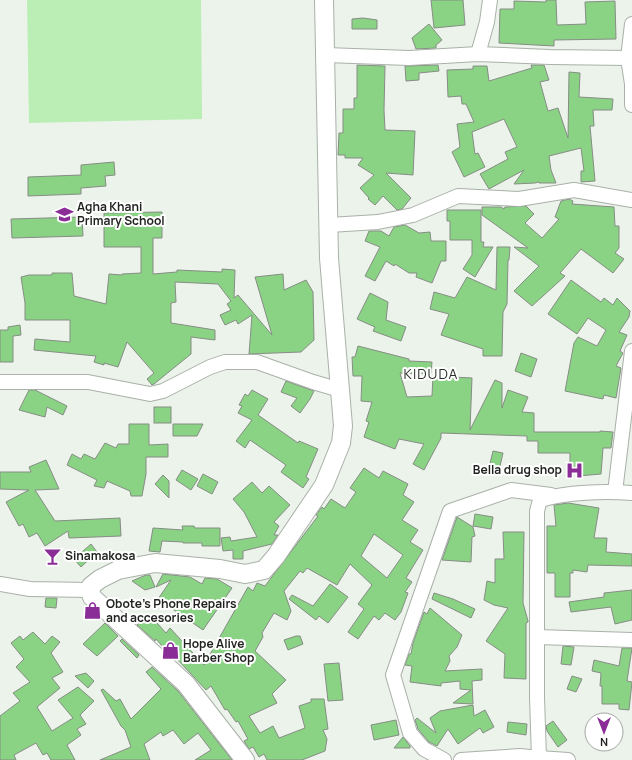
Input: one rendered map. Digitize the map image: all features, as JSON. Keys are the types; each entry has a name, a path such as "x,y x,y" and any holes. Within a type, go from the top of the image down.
{"street":[{"path":"246,760 186,684 92,597 90,590 91,586 100,579 118,570 155,563 220,569 245,574 264,570 276,556 324,484 336,457 341,443 344,426 329,258 324,0"},
{"path":"478,54 487,22 490,0"},
{"path":"632,24 628,58 632,84 632,105"},
{"path":"326,55 409,58 478,54 628,58"},
{"path":"329,225 378,222 413,215 458,196 519,199 574,190 632,200"},
{"path":"616,492 632,351"},
{"path":"0,382 88,382 150,394 163,391 210,367 225,362 257,362 340,390"},
{"path":"444,760 424,748 410,733 393,675 450,510 511,490 554,496 616,492 632,493"},
{"path":"539,758 537,511 540,500 554,496"},
{"path":"0,584 30,589 90,590"},
{"path":"537,637 632,640"},
{"path":"461,760 520,756 568,760"}],"green space":[{"path":"27,0 201,0 202,119 29,123"}],"building":[{"path":"431,0 463,0 465,25 434,28"},
{"path":"546,0 556,0 557,25 586,24 585,2 615,1 616,39 554,40 554,46 499,43 500,9 514,9 514,1 546,2"},
{"path":"363,18 377,20 377,29 352,29 352,19"},
{"path":"429,24 442,40 436,45 436,48 416,49 412,38"},
{"path":"357,65 385,66 385,130 415,131 413,175 386,173 411,198 402,209 397,210 383,196 375,205 368,199 369,198 360,188 374,175 358,165 363,158 345,158 345,155 338,155 339,133 343,133 343,109 354,109 354,98 357,98"},
{"path":"438,65 439,71 419,73 419,80 406,81 405,66"},
{"path":"531,65 544,65 549,80 540,82 548,111 558,108 568,138 569,72 580,73 579,97 613,99 612,110 593,110 594,126 590,126 595,181 581,182 581,171 584,171 581,148 549,156 551,170 556,183 539,182 514,184 524,170 489,189 480,174 508,159 505,152 517,147 504,119 472,132 475,154 478,153 485,167 464,177 452,152 460,147 457,124 474,122 466,104 462,104 461,96 448,97 447,70 473,69 473,66 487,66 489,81 532,68"},
{"path":"114,162 115,175 105,176 106,186 81,188 81,194 28,196 28,177 81,175 81,165"},
{"path":"569,199 573,201 572,204 614,207 615,226 619,226 619,248 615,253 624,259 613,273 581,249 560,273 565,276 532,306 514,291 539,266 514,247 528,248 482,215 482,207 501,207 504,209 505,207 526,206 534,214 525,223 542,238 559,219 555,217 561,201"},
{"path":"447,210 481,210 481,242 484,242 483,247 493,247 475,277 463,269 472,255 472,240 450,240 450,221 447,221"},
{"path":"162,212 162,238 153,238 153,274 177,272 177,270 222,272 222,269 235,270 234,298 238,295 272,335 255,277 283,274 284,290 306,280 313,292 314,340 301,352 249,354 252,315 238,324 236,320 225,325 220,315 231,310 227,304 231,301 218,284 175,282 176,302 171,303 171,323 215,330 215,340 191,337 191,354 152,385 147,379 154,373 127,342 118,367 94,362 96,356 34,350 35,339 70,342 70,320 25,320 25,303 21,277 29,275 52,275 52,273 72,273 74,296 106,304 109,274 122,275 141,273 141,247 104,247 104,213"},
{"path":"82,217 83,236 12,238 11,219"},
{"path":"405,225 419,233 430,232 431,241 446,241 446,261 441,261 432,283 416,277 417,273 409,273 395,264 394,266 386,261 375,281 365,276 380,247 365,241 369,231 381,231 389,236 394,227"},
{"path":"497,247 510,247 508,260 507,304 503,312 502,356 483,356 483,349 441,335 449,314 430,309 434,292 455,298 467,277 496,290"},
{"path":"571,280 601,302 604,298 613,305 617,298 630,311 629,317 619,332 627,335 620,351 623,353 616,366 621,368 616,398 604,395 603,399 565,391 574,343 578,337 597,346 606,330 588,318 577,334 548,314"},
{"path":"370,293 388,302 386,320 406,327 401,341 373,331 375,327 357,319"},
{"path":"20,325 21,335 13,336 13,362 0,362 0,330 8,330 8,327"},
{"path":"358,346 409,359 409,361 432,362 431,374 400,373 407,397 432,396 433,376 472,378 470,430 495,380 502,383 502,408 508,390 528,397 522,412 534,413 534,432 613,432 611,448 603,448 601,474 578,476 578,467 570,467 570,453 538,453 538,441 527,441 527,436 441,433 441,438 424,470 413,464 424,444 399,439 395,449 364,437 369,422 366,421 372,402 361,401 362,376 353,376 352,357 355,357"},
{"path":"521,353 537,359 531,377 515,371"},
{"path":"286,381 314,391 300,413 291,406 297,398 281,392"},
{"path":"29,390 35,390 67,406 63,415 47,407 45,417 19,410"},
{"path":"252,390 268,399 258,415 298,443 299,441 318,449 306,477 309,479 303,488 281,472 286,465 250,440 245,448 236,441 252,420 238,413 242,406 239,405 245,394 248,396"},
{"path":"154,407 171,407 171,423 154,423"},
{"path":"129,424 149,424 149,445 168,444 168,457 146,457 146,474 142,496 131,496 130,491 107,481 104,488 94,486 97,480 67,465 72,454 81,459 84,454 95,459 105,443 116,448 118,444 129,444"},
{"path":"173,424 203,424 197,436 173,436"},
{"path":"493,451 503,453 498,475 488,472"},
{"path":"46,460 59,489 35,490 55,521 120,518 121,536 69,538 68,531 45,546 37,533 29,537 23,524 19,526 6,502 29,490 0,489 0,472 31,472 29,467"},
{"path":"364,468 379,478 383,471 408,484 403,495 414,502 402,520 418,530 410,542 423,550 406,578 412,582 405,592 408,593 401,612 395,620 385,613 379,620 374,616 358,639 348,632 364,609 358,604 372,585 350,564 337,585 307,568 303,573 300,571 284,591 291,611 287,620 274,613 262,633 263,637 255,651 286,680 272,694 277,703 249,716 260,733 273,726 279,738 305,728 299,706 311,702 311,699 324,699 328,729 323,730 327,739 325,751 302,760 267,760 264,754 259,757 253,747 249,749 244,741 248,739 238,721 236,722 227,709 225,710 211,686 206,690 176,658 170,655 156,639 155,641 137,625 149,614 166,633 170,628 204,665 248,587 253,591 257,583 265,586 318,516 316,515 322,507 324,509 331,499 345,508 356,492 350,488","holes":["374,534 403,555 387,578 361,556"]},
{"path":"182,470 198,479 191,490 176,480"},
{"path":"203,474 218,482 212,494 197,486"},
{"path":"163,475 169,481 169,498 155,484"},
{"path":"252,482 262,493 269,486 290,505 274,522 279,526 274,535 278,535 272,544 243,551 243,559 233,559 233,550 223,551 221,538 230,537 231,541 257,537 244,512 233,499"},
{"path":"568,503 599,508 594,538 607,538 606,552 632,554 632,566 588,565 587,572 573,570 573,573 570,573 570,597 555,597 555,573 547,573 547,526 556,526 554,505"},
{"path":"475,514 493,517 491,529 473,526"},
{"path":"457,517 473,527 475,536 472,537 471,562 442,560"},
{"path":"182,526 194,526 195,528 220,528 220,546 202,546 202,543 162,541 160,552 149,551 153,528 183,530"},
{"path":"503,532 524,532 523,603 528,621 526,623 526,679 504,678 505,654 486,641 508,608 494,605 484,600 487,581 495,583 495,559 504,559"},
{"path":"91,544 97,552 81,567 74,559"},
{"path":"163,574 190,577 202,584 205,578 217,579 232,588 203,630 158,599 171,580 156,587"},
{"path":"146,575 150,575 155,587 145,590 132,581"},
{"path":"330,584 348,597 328,623 319,616 316,620 289,599 292,595 313,606"},
{"path":"632,590 632,620 615,624 611,607 571,612 569,602 604,597 604,593"},
{"path":"434,593 453,599 475,609 471,618 432,599"},
{"path":"46,598 57,598 56,608 45,607"},
{"path":"430,608 462,635 457,647 449,656 450,661 445,671 482,669 482,680 472,681 473,704 453,703 471,690 460,689 460,681 441,683 441,686 410,682 412,666 405,665 409,654 411,654 413,643 424,612 427,614"},
{"path":"105,623 118,636 97,656 83,644"},
{"path":"33,632 45,644 52,636 60,642 51,653 63,672 52,678 60,688 37,707 52,731 73,718 58,700 78,687 94,701 80,715 86,724 77,729 81,735 67,745 75,760 51,760 47,753 43,755 36,743 14,755 16,760 0,760 0,716 20,701 13,693 30,682 16,667 24,659 11,643 20,636 23,640"},
{"path":"300,636 303,644 288,650 284,640"},
{"path":"122,639 139,655 137,658 120,641"},
{"path":"563,646 574,647 571,665 561,664"},
{"path":"622,648 632,648 627,681 632,682 629,710 619,709 619,704 602,704 602,686 600,686 601,673 592,671 594,660 619,666"},
{"path":"339,663 343,700 328,701 324,664"},
{"path":"152,667 178,691 232,760 195,760 211,750 198,733 184,744 173,730 163,736 161,732 144,744 150,760 100,760 131,747 125,730 121,726 101,690 103,689 116,701 120,699 131,719 161,689 146,672"},
{"path":"86,673 94,681 88,688 75,676"},
{"path":"572,676 582,679 576,692 567,689"},
{"path":"473,705 474,716 485,710 494,727 483,733 480,728 458,744 448,729 437,746 429,742 418,729 415,720 417,718 436,733 430,718 440,711"},
{"path":"396,720 399,735 374,740 371,725"},
{"path":"553,721 567,740 558,747 547,731 546,726"},
{"path":"508,722 527,724 526,735 507,732"},
{"path":"403,737 410,748 394,748"}],"place":[{"name":"Agha Khani Primary School","path":"64,214"},
{"name":"Bella drug shop","path":"575,470"},
{"name":"Sinamakosa","path":"52,556"},
{"name":"Obote's Phone Repairs and accesories","path":"93,611"},
{"name":"Hope Alive Barber Shop","path":"170,651"}],"district":[{"name":"KIDUDA","path":"431,374"}]}
